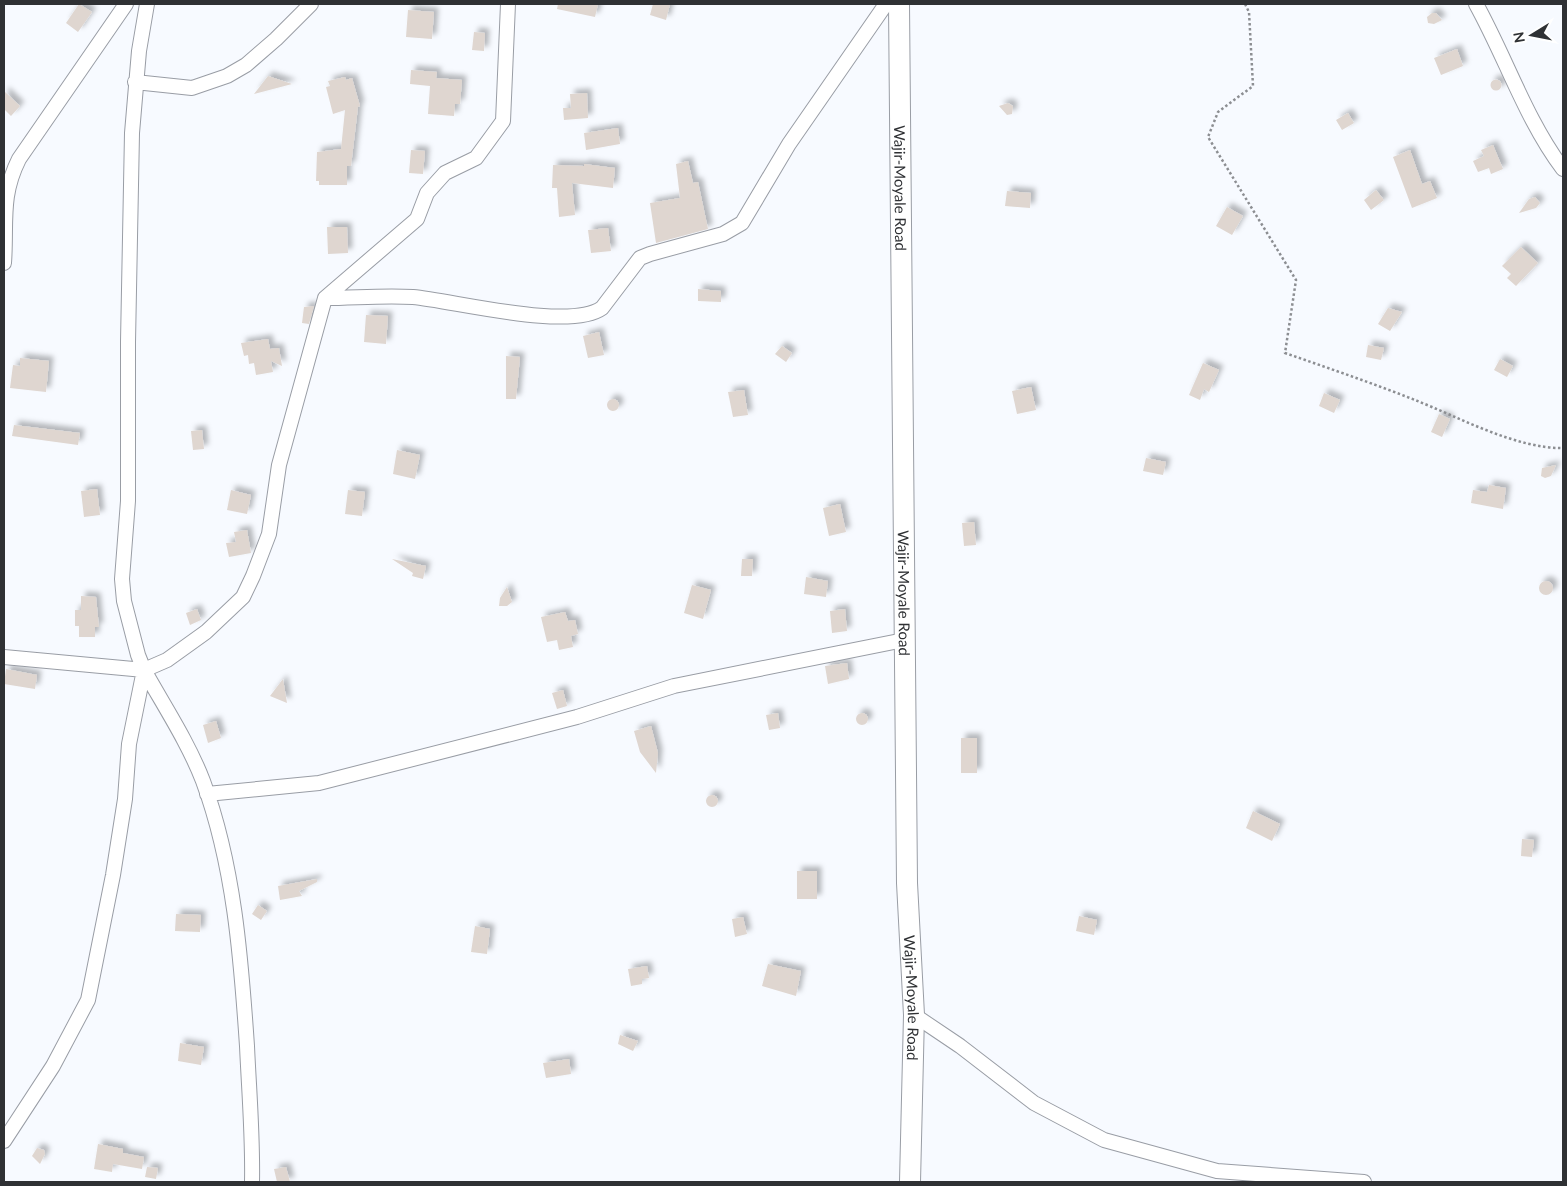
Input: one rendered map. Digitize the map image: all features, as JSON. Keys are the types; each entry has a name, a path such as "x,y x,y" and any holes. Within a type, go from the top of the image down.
{"main road":[{"name":"Wajir-Moyale Road","path":"899,4 907,883 914,1015 910,1182"}],"street":[{"path":"4,263 4,220 10,177 19,159 126,4"},
{"path":"147,4 136,82 130,206 128,501 122,579 124,602 138,655 144,670 194,758 207,794 228,867 241,978 249,1077 252,1182"},
{"path":"136,82 192,88 227,76 246,65 276,39 311,4"},
{"path":"4,657 144,670 167,660 206,632 243,597 269,534 279,465 325,298 417,219 427,193 445,173 476,158 503,120 508,4"},
{"path":"325,298 412,297 533,316 585,316 594,314 602,308 640,258 723,234 742,223 789,144 886,4"},
{"path":"1476,4 1497,42 1546,146 1563,169"},
{"path":"207,794 319,783 577,717 674,686 904,640"},
{"path":"4,1141 54,1066 88,1000 113,875 125,799 129,744 144,670"},
{"path":"914,1015 960,1046 1034,1103 1104,1140 1217,1171 1364,1182"}],"path":[{"path":"1245,4 1249,12 1252,86 1218,112 1208,137 1296,280 1285,353 1412,399 1515,440 1548,448 1563,448"}],"building":[{"path":"79,4 92,12 78,32 66,23"},
{"path":"558,4 598,4 595,17 557,9"},
{"path":"653,4 670,4 666,20 650,15"},
{"path":"408,10 434,12 432,39 406,37"},
{"path":"1432,13 1436,13 1442,20 1434,24 1428,23 1427,17"},
{"path":"474,32 485,33 484,51 472,50"},
{"path":"1457,49 1463,66 1441,75 1434,58"},
{"path":"411,70 437,72 436,78 462,80 460,104 455,104 454,116 428,114 430,86 410,84"},
{"path":"268,76 292,84 254,94"},
{"path":"345,77 346,80 352,78 360,106 358,107 351,166 347,166 347,185 319,185 319,181 316,181 317,152 341,149 345,110 333,114 326,87 330,86 328,81"},
{"path":"1496,79 1502,85 1496,91 1490,85"},
{"path":"4,91 20,106 11,116 4,109"},
{"path":"587,93 588,118 564,120 563,108 571,108 570,94"},
{"path":"1008,103 1013,106 1012,114 1007,115 999,106"},
{"path":"1348,113 1354,123 1342,130 1336,120"},
{"path":"618,128 620,144 586,150 584,133"},
{"path":"1493,145 1503,169 1491,174 1489,168 1478,172 1473,161 1484,156 1481,150"},
{"path":"411,150 425,151 423,174 409,173"},
{"path":"1410,150 1422,184 1430,181 1437,198 1412,208 1393,157"},
{"path":"688,161 693,183 698,182 708,229 656,243 650,203 680,198 676,164"},
{"path":"584,164 615,168 613,188 572,183 575,215 559,217 557,188 552,188 553,165 584,166"},
{"path":"1376,190 1384,200 1371,210 1364,200"},
{"path":"1007,191 1031,193 1030,208 1005,206"},
{"path":"1535,197 1540,203 1536,208 1519,213 1529,199"},
{"path":"1227,207 1243,216 1232,235 1216,226"},
{"path":"327,227 347,227 348,253 328,254"},
{"path":"608,228 611,251 591,253 588,230"},
{"path":"1521,247 1538,263 1516,286 1507,278 1511,274 1502,266"},
{"path":"698,289 721,291 721,302 698,301"},
{"path":"314,306 309,324 302,323 304,307"},
{"path":"1388,308 1402,312 1390,331 1378,324"},
{"path":"366,315 388,316 386,344 364,342"},
{"path":"599,332 604,355 588,358 583,336"},
{"path":"268,339 270,349 279,348 282,366 271,361 273,372 256,375 254,363 249,364 248,355 244,356 241,343"},
{"path":"1368,345 1384,348 1381,360 1366,357"},
{"path":"782,346 792,353 786,362 775,354"},
{"path":"506,356 520,357 516,399 506,399"},
{"path":"20,358 49,361 46,392 10,388 13,365 20,366"},
{"path":"1500,359 1513,366 1507,377 1494,370"},
{"path":"1203,363 1219,370 1209,392 1204,389 1200,400 1189,395"},
{"path":"1031,387 1036,410 1017,414 1012,391"},
{"path":"744,390 748,415 733,417 728,392"},
{"path":"1324,393 1340,400 1334,413 1319,406"},
{"path":"611,399 615,399 619,405 615,411 611,411 607,407 607,403"},
{"path":"1439,414 1450,419 1442,437 1431,432"},
{"path":"14,425 80,433 78,445 12,436"},
{"path":"202,430 204,449 193,450 191,431"},
{"path":"397,450 420,455 415,479 393,474"},
{"path":"1146,458 1166,462 1163,475 1143,471"},
{"path":"1556,465 1551,476 1545,478 1541,476 1542,468"},
{"path":"1489,485 1506,488 1503,509 1471,503 1473,490 1487,492"},
{"path":"97,489 100,515 84,517 81,491"},
{"path":"231,490 251,495 247,514 227,510"},
{"path":"348,490 365,492 362,516 345,514"},
{"path":"840,504 846,532 829,536 823,508"},
{"path":"974,522 976,545 964,546 962,523"},
{"path":"247,530 251,553 229,557 226,543 236,542 234,532"},
{"path":"392,559 426,566 423,579 412,576 413,573"},
{"path":"742,559 753,559 752,576 741,576"},
{"path":"806,577 828,581 826,597 804,594"},
{"path":"1543,581 1549,581 1553,588 1549,595 1543,595 1539,591 1539,585"},
{"path":"692,585 711,590 703,619 684,613"},
{"path":"507,587 512,602 507,606 499,606 500,598"},
{"path":"81,596 96,597 99,627 95,627 95,637 79,637 79,626 75,626 75,610 81,610"},
{"path":"197,609 201,620 190,625 186,613"},
{"path":"845,609 847,631 832,633 830,611"},
{"path":"565,612 568,621 575,620 578,634 571,636 573,647 559,650 557,640 547,642 541,617"},
{"path":"847,663 849,679 828,684 825,666"},
{"path":"6,669 37,675 35,689 4,684"},
{"path":"283,679 287,703 270,696"},
{"path":"563,690 567,706 557,709 552,693"},
{"path":"778,713 780,728 769,730 766,715"},
{"path":"862,713 868,719 862,725 856,719"},
{"path":"216,721 221,738 208,743 203,725"},
{"path":"651,726 658,753 656,773 640,752 634,731"},
{"path":"961,738 977,738 977,773 961,773"},
{"path":"712,795 718,801 712,807 706,801"},
{"path":"1253,811 1280,824 1272,841 1246,828"},
{"path":"1522,839 1534,840 1532,857 1521,856"},
{"path":"797,871 817,871 817,899 797,899"},
{"path":"317,879 317,882 299,891 302,896 280,900 278,886"},
{"path":"258,905 267,911 261,920 252,914"},
{"path":"176,914 201,915 200,932 175,931"},
{"path":"1079,916 1097,920 1094,935 1076,931"},
{"path":"743,917 747,934 735,937 732,919"},
{"path":"475,926 490,929 487,954 471,952"},
{"path":"768,964 801,971 796,996 762,986"},
{"path":"647,966 649,978 642,979 642,984 631,986 628,969"},
{"path":"620,1035 638,1041 633,1051 618,1044"},
{"path":"180,1043 204,1047 201,1065 178,1061"},
{"path":"569,1059 571,1074 546,1078 543,1063"},
{"path":"98,1144 123,1149 123,1153 144,1157 142,1169 113,1164 112,1172 94,1169"},
{"path":"37,1148 44,1150 45,1154 40,1164 32,1156"},
{"path":"147,1167 158,1168 156,1179 145,1177"},
{"path":"286,1167 290,1182 277,1182 274,1169"}]}
